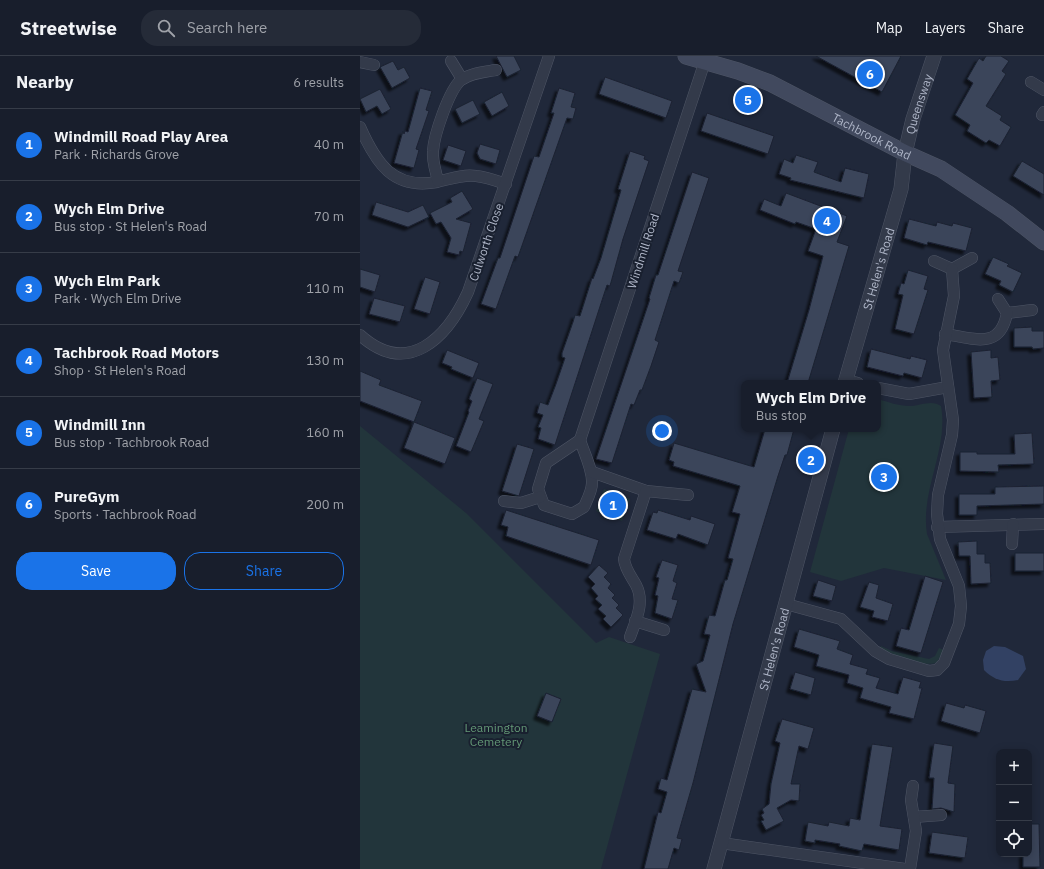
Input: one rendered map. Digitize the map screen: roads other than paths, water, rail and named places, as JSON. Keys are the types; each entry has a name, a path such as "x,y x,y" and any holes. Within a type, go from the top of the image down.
{"main road":[{"name":"Tachbrook Road","path":"686,56 738,71 770,84 953,176 1007,213 1044,242"}],"street":[{"name":"Culworth Close","path":"360,335 371,344 382,350 397,353 417,350 438,338 453,319 468,292 549,56"},
{"name":"Queensway","path":"905,153 916,108 934,56"},
{"path":"451,61 462,80"},
{"name":"Windmill Road","path":"580,440 705,61"},
{"path":"360,62 374,66"},
{"path":"438,181 433,160 434,143 449,95 455,86 462,80 475,74 496,70"},
{"path":"1031,82 1044,90"},
{"path":"360,127 376,160 393,175 410,182 427,183 472,175 506,184"},
{"name":"St Helen's Road","path":"851,380 899,197 905,153"},
{"path":"952,269 972,258"},
{"path":"934,261 952,269"},
{"path":"786,604 841,619 875,651 887,658 929,671 937,670 944,663 959,624 961,606 959,586 942,545 937,527 938,494 952,435 953,420 943,357 945,334 954,296 952,269"},
{"path":"945,334 990,340 1002,331 1007,313 998,299"},
{"path":"1007,313 1032,310"},
{"path":"881,389 909,394 948,387"},
{"name":"St Helen's Road","path":"714,869 832,432"},
{"path":"580,440 592,472 592,484 584,507 572,514 544,505 538,489 546,463 580,440"},
{"path":"592,472 646,491 688,495"},
{"path":"630,636 640,602 639,592 626,568 624,559 646,491"},
{"path":"504,501 521,503 540,497"},
{"path":"1012,524 1012,544"},
{"path":"937,527 1044,524"},
{"path":"635,621 664,630"},
{"path":"910,869 915,838 914,817 911,800 913,786"},
{"path":"914,817 941,815"},
{"path":"721,843 905,869"}],"water":[{"path":"994,646 1005,647 1023,656 1026,669 1018,680 1000,680 984,670 983,660 986,651"}],"place":[{"name":"PureGym","path":"870,74"},
{"name":"Windmill Inn","path":"748,100"},
{"name":"Tachbrook Road Motors","path":"827,221"},
{"name":"Wych Elm Drive","path":"811,460"},
{"name":"Wych Elm Park","path":"884,477"},
{"name":"Windmill Road Play Area","path":"613,505"}],"park label":[{"name":"Leamington Cemetery","path":"496,734"}]}
